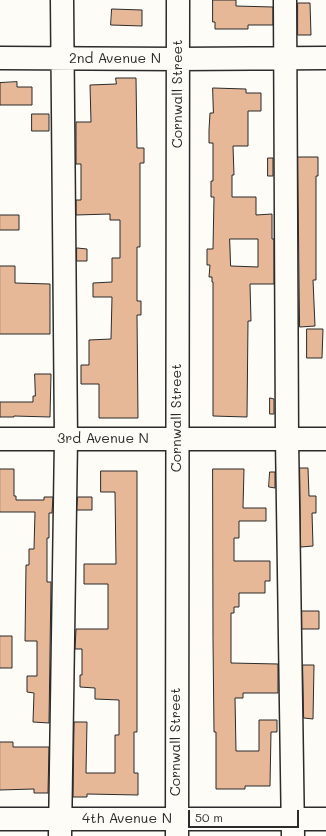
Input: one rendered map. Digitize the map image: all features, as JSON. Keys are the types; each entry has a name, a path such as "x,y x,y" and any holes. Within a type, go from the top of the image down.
{"street":[{"path":"60,828 66,439 62,0"},
{"name":"Cornwall Street","path":"176,828 178,0"},
{"path":"285,0 287,439 293,828"},
{"name":"2nd Avenue N","path":"0,58 326,58"},
{"name":"3rd Avenue N","path":"0,439 326,439"},
{"name":"4th Avenue N","path":"0,819 60,828 293,828 326,819"}],"building":[{"path":"213,0 236,0 236,6 273,7 273,25 248,25 248,29 215,29 215,22 213,22"},
{"path":"298,3 310,3 311,35 298,35"},
{"path":"112,9 142,10 142,26 111,25"},
{"path":"116,78 136,78 137,148 144,148 144,163 140,163 140,247 137,247 137,301 141,301 141,315 137,315 138,418 99,418 99,384 81,384 81,365 89,365 89,340 111,339 112,297 93,297 93,283 112,282 112,258 120,258 120,220 110,220 110,214 76,215 76,200 81,200 81,164 76,164 76,122 91,122 90,85 116,84"},
{"path":"17,82 17,87 32,87 32,105 0,105 0,83"},
{"path":"213,88 246,89 246,93 261,93 261,111 248,111 248,146 233,146 234,175 232,175 232,197 256,197 256,215 272,214 272,239 274,239 274,284 250,284 251,321 248,321 247,417 213,416 213,282 212,277 209,277 210,265 207,265 207,249 213,249 214,197 211,197 211,181 213,181 213,143 209,143 209,130 210,113 213,113","holes":["230,239 258,239 258,267 231,266"]},
{"path":"32,114 49,114 49,131 32,131"},
{"path":"298,157 318,157 318,176 316,176 316,280 313,280 315,326 300,327"},
{"path":"268,158 273,158 273,176 268,176"},
{"path":"0,215 19,215 19,230 0,230"},
{"path":"77,248 87,249 87,261 77,261"},
{"path":"0,266 15,266 15,283 50,284 50,334 0,334"},
{"path":"307,329 323,329 322,358 307,358"},
{"path":"35,374 51,374 50,417 0,417 0,402 33,402 33,396 35,396"},
{"path":"270,398 274,399 274,414 270,414"},
{"path":"300,468 308,468 309,496 316,496 316,513 312,513 313,546 301,547"},
{"path":"0,469 14,469 14,496 16,496 16,500 44,500 44,497 53,497 52,513 49,513 49,538 47,538 47,582 51,582 49,723 33,722 34,693 27,692 27,676 37,676 37,641 25,641 26,565 29,565 29,549 34,549 35,512 0,512"},
{"path":"213,469 244,469 243,508 266,508 266,521 239,521 239,538 234,538 234,561 270,561 270,581 265,581 265,593 239,593 239,607 234,607 234,613 231,613 231,663 278,664 278,693 243,693 243,698 235,698 236,751 259,751 259,720 277,720 277,732 271,732 270,786 245,786 245,789 216,789 213,639"},
{"path":"101,471 137,471 137,732 134,732 134,773 138,773 138,795 87,794 87,797 73,797 74,722 87,722 86,773 115,773 115,735 119,735 119,700 95,699 95,688 80,687 80,675 82,675 82,649 75,649 76,629 108,629 108,584 84,584 84,564 116,564 115,492 101,492"},
{"path":"270,472 275,472 275,488 269,487"},
{"path":"78,497 92,497 92,510 77,510"},
{"path":"302,611 319,611 319,629 302,629"},
{"path":"0,636 12,636 12,668 0,668"},
{"path":"303,665 314,665 313,719 304,718"},
{"path":"0,742 13,742 13,747 49,747 48,793 34,793 34,789 0,790"}]}
